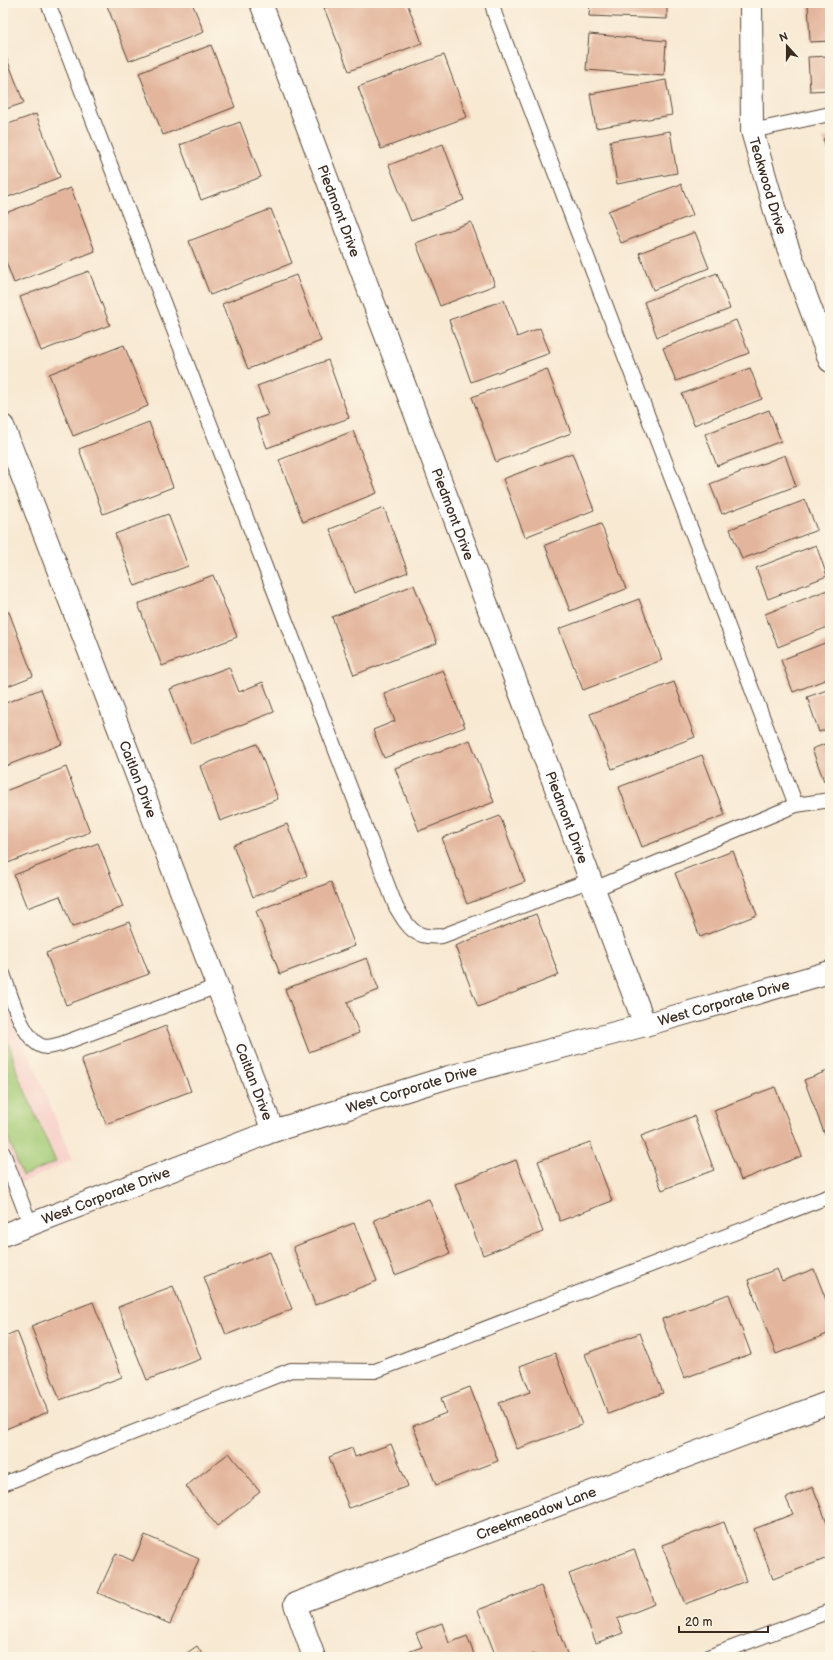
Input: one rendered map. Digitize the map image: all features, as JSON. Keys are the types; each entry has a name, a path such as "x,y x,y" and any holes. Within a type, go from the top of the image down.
{"street":[{"name":"Piedmont Drive","path":"261,3 645,1025"},
{"name":"Teakwood Drive","path":"751,3 752,131 777,218 830,361"},
{"name":"Caitlan Drive","path":"3,426 273,1131"},
{"name":"West Corporate Drive","path":"3,1235 273,1131 449,1077 645,1025 830,972"},
{"name":"Creekmeadow Lane","path":"314,1657 295,1604 830,1402"}],"lane":[{"path":"48,3 393,900 405,922 414,932 428,938 442,936 592,884 796,805 830,800"},
{"path":"484,3 494,9 796,805"},
{"path":"752,131 830,114"},
{"path":"3,974 26,1032 35,1043 46,1047 61,1044 218,986"},
{"path":"3,1153 30,1224"},
{"path":"3,1484 291,1370 375,1371 830,1196"},
{"path":"708,1657 830,1611"}],"shaded area":[{"path":"3,989 72,1160 3,1191"}],"green space":[{"path":"3,1022 18,1075 56,1162 22,1176 3,1123"}],"building":[{"path":"106,3 192,3 204,32 129,61"},
{"path":"337,3 407,3 422,43 349,71 324,8"},
{"path":"590,3 667,3 667,19 589,16"},
{"path":"808,3 830,3 830,41 810,42"},
{"path":"589,34 666,41 664,76 586,70"},
{"path":"211,45 235,107 163,135 139,73"},
{"path":"3,49 24,103 3,110"},
{"path":"444,55 467,117 381,149 358,87"},
{"path":"830,56 830,90 810,91 808,57"},
{"path":"666,80 672,115 596,128 590,94"},
{"path":"36,114 60,177 3,199 3,126"},
{"path":"240,122 261,177 201,200 180,145"},
{"path":"670,131 677,173 617,184 610,141"},
{"path":"830,136 830,156 823,139"},
{"path":"443,144 464,200 411,221 389,165"},
{"path":"681,184 693,215 621,243 608,211"},
{"path":"71,188 95,251 14,283 3,254 3,214"},
{"path":"271,209 292,263 210,295 189,241"},
{"path":"471,222 495,285 440,306 416,243"},
{"path":"695,232 709,268 653,290 639,253"},
{"path":"89,271 110,325 41,351 20,297"},
{"path":"717,273 730,309 657,337 644,302"},
{"path":"296,275 321,341 248,369 222,304"},
{"path":"504,300 517,337 540,328 550,353 471,382 449,320"},
{"path":"736,320 749,353 676,381 663,348"},
{"path":"124,345 148,406 73,436 49,374"},
{"path":"328,360 349,418 267,448 256,419 268,415 257,386"},
{"path":"750,368 762,399 694,425 682,394"},
{"path":"547,369 571,433 496,462 472,397"},
{"path":"769,410 781,441 717,466 705,434"},
{"path":"149,422 173,487 103,514 79,449"},
{"path":"353,431 377,493 303,522 279,460"},
{"path":"572,453 594,510 525,537 503,479"},
{"path":"785,455 796,486 722,514 710,484"},
{"path":"805,500 817,530 742,559 730,529"},
{"path":"384,508 408,572 354,593 330,529"},
{"path":"168,514 188,566 135,586 115,534"},
{"path":"601,524 626,589 570,611 545,545"},
{"path":"816,545 827,576 768,599 756,568"},
{"path":"213,575 237,637 162,666 138,604"},
{"path":"414,585 437,643 354,675 332,617"},
{"path":"830,589 830,626 778,647 765,614"},
{"path":"639,599 662,660 583,690 559,629"},
{"path":"9,612 33,676 3,688 3,614"},
{"path":"830,641 830,678 793,692 781,660"},
{"path":"229,667 239,692 263,682 274,712 191,744 170,689"},
{"path":"443,670 465,727 384,758 373,730 395,721 384,693"},
{"path":"674,682 695,737 612,769 590,714"},
{"path":"41,689 62,744 3,767 3,704"},
{"path":"830,689 830,728 819,732 807,697"},
{"path":"470,740 494,802 419,831 395,768"},
{"path":"830,742 830,779 824,781 812,749"},
{"path":"257,744 278,799 220,821 200,766"},
{"path":"702,755 725,815 642,847 619,787"},
{"path":"66,767 90,832 5,864 3,859 3,792"},
{"path":"500,816 525,882 467,904 442,838"},
{"path":"287,824 307,876 253,897 233,845"},
{"path":"98,843 123,907 72,927 60,896 27,908 14,875"},
{"path":"733,851 757,915 700,937 675,873"},
{"path":"331,882 355,946 280,974 256,911"},
{"path":"536,914 559,975 478,1007 455,946"},
{"path":"129,922 149,974 66,1005 46,953"},
{"path":"367,958 379,990 347,1002 359,1033 309,1052 285,989"},
{"path":"166,1026 191,1091 106,1124 81,1059"},
{"path":"830,1070 830,1133 825,1135 804,1080"},
{"path":"775,1087 802,1156 741,1180 714,1110"},
{"path":"694,1116 714,1170 662,1190 641,1136"},
{"path":"590,1142 612,1201 560,1221 538,1161"},
{"path":"516,1160 543,1232 483,1255 455,1184"},
{"path":"429,1199 450,1254 395,1275 374,1220"},
{"path":"354,1223 377,1281 315,1305 293,1247"},
{"path":"270,1252 292,1309 226,1335 204,1277"},
{"path":"777,1269 782,1281 814,1269 830,1310 830,1333 776,1354 748,1280"},
{"path":"173,1286 201,1359 147,1380 118,1307"},
{"path":"729,1294 751,1354 684,1378 662,1319"},
{"path":"93,1302 122,1377 60,1400 31,1326"},
{"path":"17,1331 48,1412 3,1430 3,1337"},
{"path":"640,1333 663,1393 608,1414 585,1354"},
{"path":"555,1353 582,1425 517,1449 499,1403 530,1392 520,1366"},
{"path":"470,1387 498,1461 436,1485 413,1426 446,1413 441,1398"},
{"path":"391,1444 408,1486 349,1508 329,1457 352,1448 355,1457"},
{"path":"229,1453 260,1492 217,1526 186,1486"},
{"path":"813,1487 830,1531 830,1557 773,1579 754,1529 793,1514 786,1498"},
{"path":"724,1522 746,1581 685,1604 662,1545"},
{"path":"145,1535 199,1559 170,1624 98,1593 116,1553 133,1561"},
{"path":"634,1549 655,1604 617,1619 623,1633 596,1643 569,1574"},
{"path":"541,1586 568,1656 535,1657 534,1654 527,1657 496,1657 478,1610"},
{"path":"442,1623 449,1643 467,1636 475,1657 394,1657 422,1647 416,1633"},
{"path":"197,1646 204,1657 181,1657"}]}
